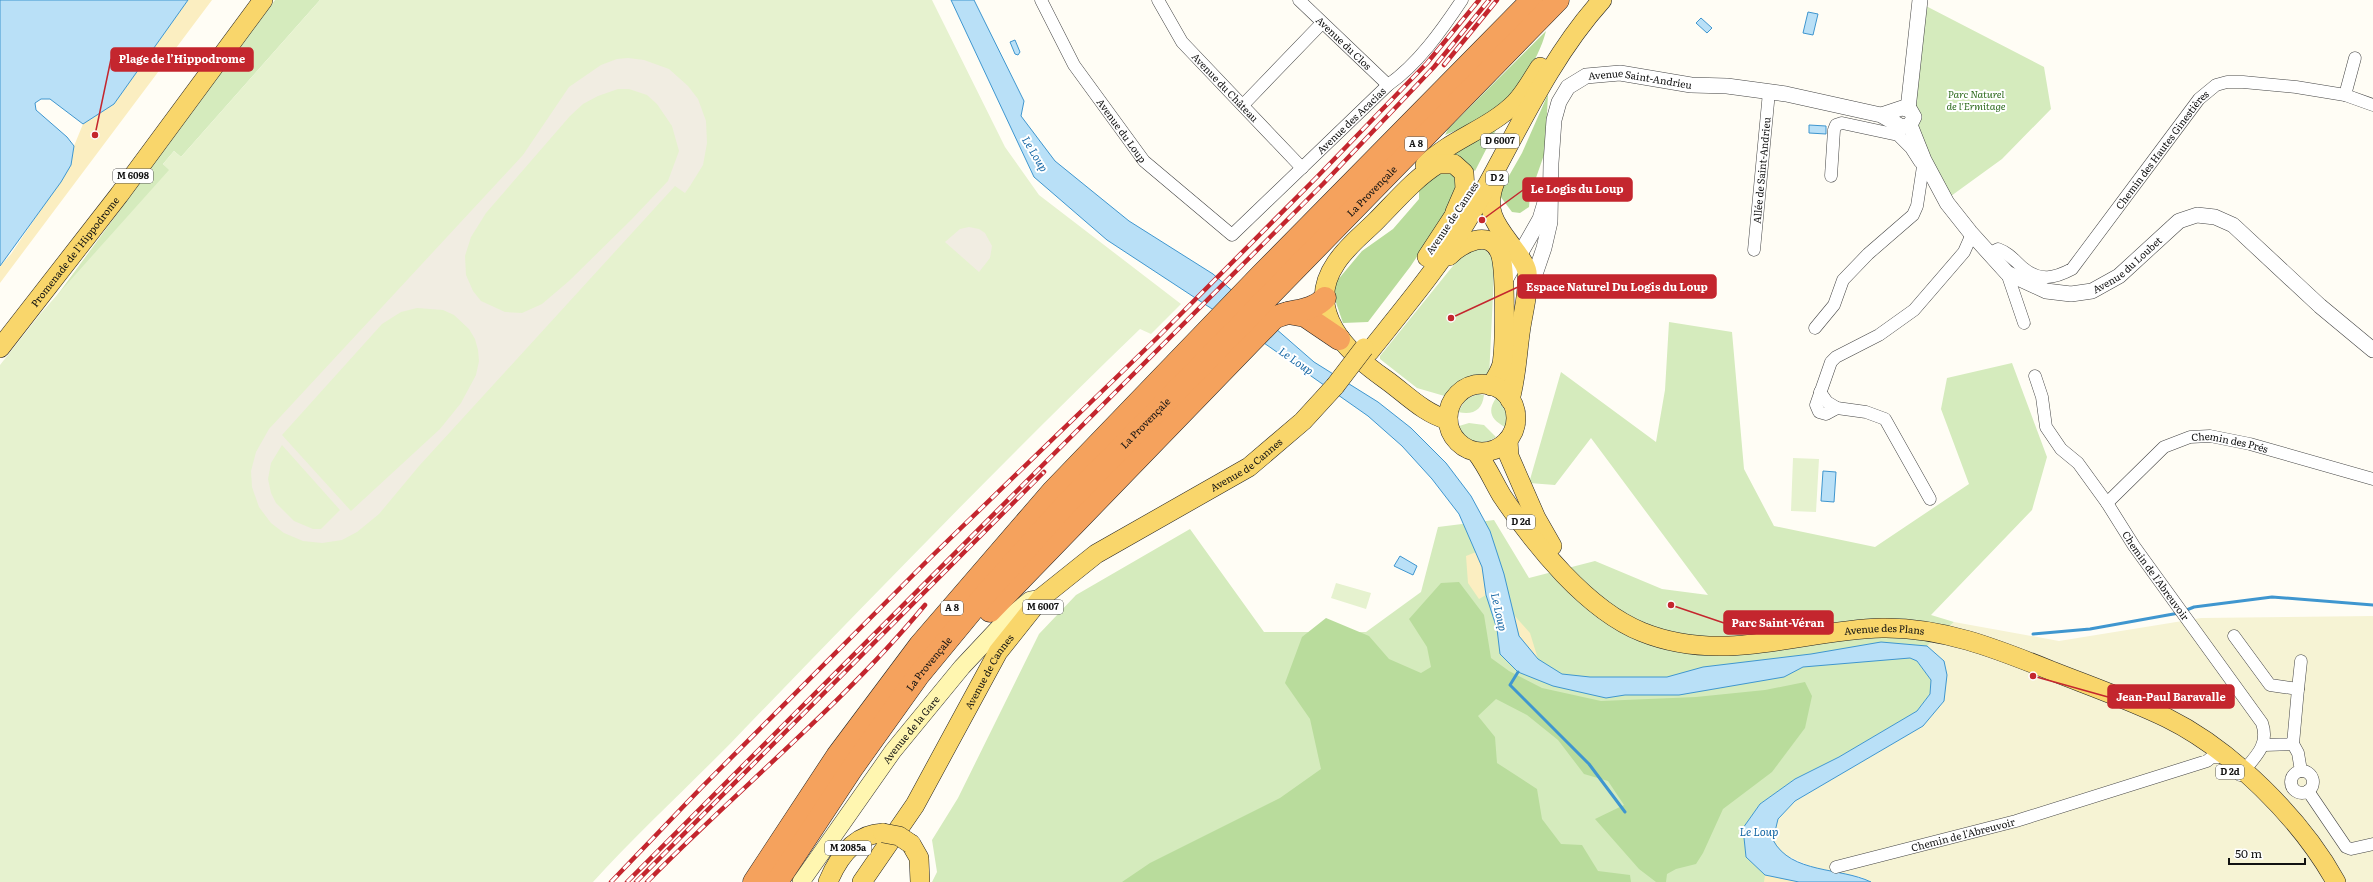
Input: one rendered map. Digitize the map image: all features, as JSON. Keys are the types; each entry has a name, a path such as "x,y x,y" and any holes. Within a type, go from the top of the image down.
{"highway":[{"name":"La Provençale","path":"754,882 837,756 920,645 1052,492 1187,365 1268,282 1532,0"},
{"name":"La Provençale","path":"1268,282 1558,0"},
{"path":"853,767 977,625 1220,373 1279,317 1312,307 1325,298"},
{"path":"1279,317 1305,316 1339,339"},
{"name":"La Provençale","path":"777,882 853,767 918,676 989,590 1187,365"}],"main road":[{"name":"Promenade de l'Hippodrome","path":"0,331 138,151 248,0"},
{"name":"Promenade de l'Hippodrome","path":"0,348 120,195 262,0"},
{"name":"Avenue de Cannes","path":"874,882 945,771 1016,638 1038,612 1069,583 1143,537 1252,474 1282,451 1338,388 1366,350 1455,212 1471,192 1530,90 1540,67 1564,29 1589,0"},
{"name":"D 6007","path":"1521,124 1567,45 1602,0"},
{"path":"1395,201 1404,187 1440,152 1493,119 1516,102 1540,67"},
{"name":"Avenue de Cannes","path":"1366,350 1425,282 1471,214 1521,124"},
{"name":"D 2","path":"1491,386 1502,364 1504,282 1499,239 1490,209 1491,194 1521,124"},
{"path":"1448,420 1422,408 1408,395 1364,363 1339,339 1327,315 1325,298 1327,283 1336,262 1395,201 1432,167 1438,164 1449,162 1462,169 1465,177 1465,189 1455,212"},
{"path":"1425,282 1462,244 1475,239 1499,239"},
{"name":"D 2","path":"1499,239 1519,255 1527,273 1527,298 1521,327 1518,365 1510,400"},
{"path":"1475,385 1491,386 1499,389 1510,400 1515,411 1516,421 1508,440 1500,447 1491,451 1476,452 1462,446 1455,440 1450,430 1448,420 1449,411 1454,399 1466,388 1475,385"},
{"path":"1408,395 1425,400 1454,399"},
{"name":"Avenue de Cannes","path":"862,882 915,805 998,652 1041,598 1096,554 1249,467 1306,423"},
{"name":"Avenue des Plans","path":"1508,440 1509,456 1534,513 1575,585"},
{"name":"Avenue des Plans","path":"1476,452 1511,510 1535,541 1575,585 1597,605 1619,621 1663,639 1694,645 1731,646 1765,644 1853,630 1881,628 1930,631 1958,636 2006,652 2104,692 2218,757 2277,802 2296,824 2336,882"},
{"name":"Avenue de la Gare","path":"801,882 893,751 962,667 1006,620 1030,600 1041,598"},
{"name":"Avenue des Plans","path":"2241,774 2304,845 2331,882"},
{"name":"M 2085a","path":"828,882 848,849 867,835 883,833 899,836 911,844 919,858 920,882"}],"street":[{"name":"Avenue du Loup","path":"1041,0 1074,65 1144,161 1232,235"},
{"name":"Avenue du Château","path":"1158,0 1182,42 1302,168"},
{"name":"Avenue du Clos","path":"1299,0 1388,85"},
{"name":"Avenue des Acacias","path":"1232,235 1388,85 1408,68 1429,45 1462,0"},
{"path":"1903,116 1920,0"},
{"path":"1243,105 1322,23"},
{"path":"2345,95 2355,58"},
{"name":"Avenue Saint-Andrieu","path":"1527,298 1544,248 1551,211 1549,188 1554,120 1558,102 1568,87 1586,76 1620,73 1691,85 1727,86 1769,92 1881,115 1903,116"},
{"name":"Chemin des Hautes Ginestières","path":"1990,253 1998,249 2007,252 2024,269 2038,276 2056,278 2072,269 2199,99 2216,85 2228,82 2250,82 2296,87 2345,95 2373,105"},
{"name":"Allée de Saint-Andrieu","path":"1754,250 1769,92"},
{"name":"Avenue du Loubet","path":"1903,116 1923,163 1947,203 2007,273 2046,291 2071,294 2092,291 2119,276 2179,221 2197,215 2215,217 2233,225 2320,306 2373,350"},
{"path":"1815,328 1834,305 1843,280 1868,254 1913,215 1917,206 1923,163 1898,135 1842,123 1836,125 1834,130 1831,176"},
{"name":"D 2","path":"1504,282 1542,212 1549,188"},
{"path":"1499,239 1516,234 1532,232 1542,240 1544,248 1532,255 1519,255"},
{"path":"1930,499 1885,419 1866,412 1837,408 1827,402 1820,392 1831,362 1836,357 1879,334 1914,310 1964,252 1972,234"},
{"path":"2007,273 2024,323"},
{"name":"Chemin de l'Abreuvoir","path":"2035,376 2042,397 2046,427 2061,449 2078,463 2107,503 2134,546 2262,723 2266,732 2264,745"},
{"name":"Chemin des Prés","path":"2107,503 2164,447 2190,437 2210,436 2250,444 2373,479"},
{"path":"2234,636 2270,685 2298,689"},
{"path":"2301,661 2293,744 2298,753 2301,771 2308,772 2313,778 2313,785 2308,791 2346,846 2351,849 2373,844"},
{"path":"2241,774 2264,745 2293,744"},
{"name":"Chemin de l'Abreuvoir","path":"1836,867 2016,821 2218,757"}],"shaded area":[{"path":"628,58 644,60 669,69 688,86 698,99 706,121 707,143 703,165 690,186 685,193 675,186 419,466 379,514 357,532 342,540 322,543 303,541 284,533 271,523 259,507 252,487 251,471 256,452 269,429 523,155 569,87 601,65 617,59","holes":["618,89 629,89 647,95 657,104 672,126 679,151 668,181 569,281 542,304 522,313 505,312 481,301 473,291 466,275 465,256 471,237 486,213 570,116 583,104 598,96","417,308 443,310 454,315 469,329 475,339 479,361 476,375 461,403 440,429 351,511 282,435 382,324 401,312","282,445 340,510 321,529 313,529 294,521 276,503 271,493 268,479 271,463"]},
{"path":"969,227 979,229 985,233 992,246 990,258 979,272 945,242 960,229"},
{"path":"2373,616 2373,882 1871,882 1861,877 1814,868 1779,852 1773,840 1778,819 1795,801 1923,726 1944,701 1944,661 1927,646 1954,622 2059,641 2201,618"}],"green space":[{"path":"275,0 320,0 181,157 174,151 163,164 170,170 47,309"},
{"path":"320,0 932,0 1005,147 1039,195 1181,304 1151,334 1140,329 1090,377 593,882 0,882 0,365 41,313 169,170 163,164 174,151 181,157"},
{"name":"Parc Naturel de l'Ermitage","path":"1926,6 2044,67 2051,109 2002,159 1951,196 1932,165 1917,127 1916,102"},
{"path":"1546,31 1543,42 1533,63 1520,83 1505,101 1479,120 1445,135 1448,129"},
{"path":"1548,94 1545,152 1530,195 1529,207 1520,213 1512,212 1500,196 1502,188 1522,153"},
{"path":"1494,126 1496,130 1475,171 1447,149"},
{"path":"1437,170 1450,171 1459,179 1445,215 1410,267 1368,322 1343,323 1332,291 1336,282 1362,251 1393,229 1419,199 1419,186"},
{"path":"1475,248 1486,250 1492,258 1494,273 1489,378 1482,378 1471,382 1448,397 1417,388 1380,359 1380,356 1465,251"},
{"path":"1669,322 1732,332 1744,469 1774,526 1875,547 1969,484 1941,409 1947,378 2012,363 2047,457 2032,510 1931,615 1954,622 1927,646 1910,658 1917,661 1931,680 1930,694 1917,711 1839,757 1795,779 1760,804 1743,828 1746,857 1799,882 932,882 937,872 932,840 958,798 1039,634 1076,595 1190,529 1264,632 1366,632 1421,592 1438,527 1494,520 1529,578 1595,561 1662,589 1708,595 1591,438 1555,485 1529,483 1561,372 1656,442 1665,390"},
{"path":"1478,394 1484,395 1481,405 1476,411 1468,413 1458,412 1466,399"},
{"path":"1496,398 1505,407 1507,418 1505,427 1496,421 1492,415 1491,411"},
{"path":"1469,423 1484,425 1496,437 1485,442 1470,439 1465,436 1459,426"},
{"path":"1793,458 1819,459 1816,512 1791,511"},
{"path":"1459,582 1484,615 1491,658 1509,671 1542,688 1601,701 1696,697 1765,690 1805,682 1812,696 1805,728 1772,772 1723,809 1703,853 1696,864 1676,869 1667,874 1666,882 1656,882 1639,869 1595,819 1624,805 1608,781 1584,774 1558,740 1527,715 1496,699 1478,716 1495,737 1497,763 1537,789 1542,819 1561,844 1582,845 1598,871 1630,875 1631,882 1122,882 1150,863 1280,798 1321,769 1310,719 1285,683 1302,637 1326,618 1369,636 1389,659 1421,673 1431,667 1427,647 1409,619 1441,583"},
{"path":"1336,583 1371,593 1366,609 1331,598"}],"sand":[{"path":"188,0 212,0 0,283 0,266 11,254 71,165 74,146 83,124 114,104"},
{"path":"1476,552 1482,567 1486,595 1479,599 1468,583 1466,556"},
{"path":"1513,614 1530,633 1538,659 1519,636"},
{"path":"1765,875 1799,882 1764,882"}],"water":[{"path":"0,0 188,0 114,104 83,124 50,99 41,99 35,103 36,110 67,137 74,146 71,165 61,182 0,266"},
{"name":"Le Loup","path":"951,0 974,0 1024,101 1021,116 1055,161 1129,221 1213,274 1314,362 1378,402 1411,428 1446,463 1471,496 1490,531 1504,574 1519,636 1538,659 1562,674 1590,677 1667,677 1703,667 1811,654 1881,642 1927,646 1944,661 1947,675 1944,701 1923,726 1795,801 1778,819 1773,840 1781,851 1792,859 1817,868 1859,877 1871,882 1799,882 1765,875 1746,857 1743,828 1760,804 1795,779 1839,757 1917,711 1930,694 1931,680 1917,661 1910,658 1803,667 1784,677 1679,695 1625,695 1606,698 1553,686 1518,672 1500,654 1497,629 1486,595 1482,567 1459,514 1432,479 1402,446 1368,416 1264,343 1107,240 1034,177"},
{"path":"1808,12 1818,14 1813,35 1803,33"},
{"path":"1701,18 1712,28 1707,33 1696,23"},
{"path":"1015,40 1020,52 1018,55 1015,54 1010,42"},
{"path":"1809,125 1826,126 1826,134 1809,133"},
{"path":"1823,471 1836,472 1834,502 1821,501"},
{"path":"1400,556 1417,566 1413,575 1394,566"}],"waterway":[{"path":"2184,611 2194,607 2272,597 2373,605"},
{"path":"2033,634 2090,629 2179,613"},
{"path":"1518,672 1510,685 1589,764 1625,812"}],"railway":[{"path":"611,882 701,788 931,557 1157,338 1317,177 1427,63 1479,0"},
{"path":"627,882 1323,184 1434,67 1489,0"},
{"path":"1444,65 1497,0"},
{"path":"636,882 1044,472"},
{"path":"647,882 824,713 893,642 925,605"}],"place":[{"name":"Plage de l’Hippodrome","path":"95,135"},
{"name":"Le Logis du Loup","path":"1482,220"},
{"name":"Espace Naturel Du Logis du Loup","path":"1451,318"},
{"name":"Parc Saint-Véran","path":"1671,605"},
{"name":"Jean-Paul Baravalle","path":"2033,676"}]}
